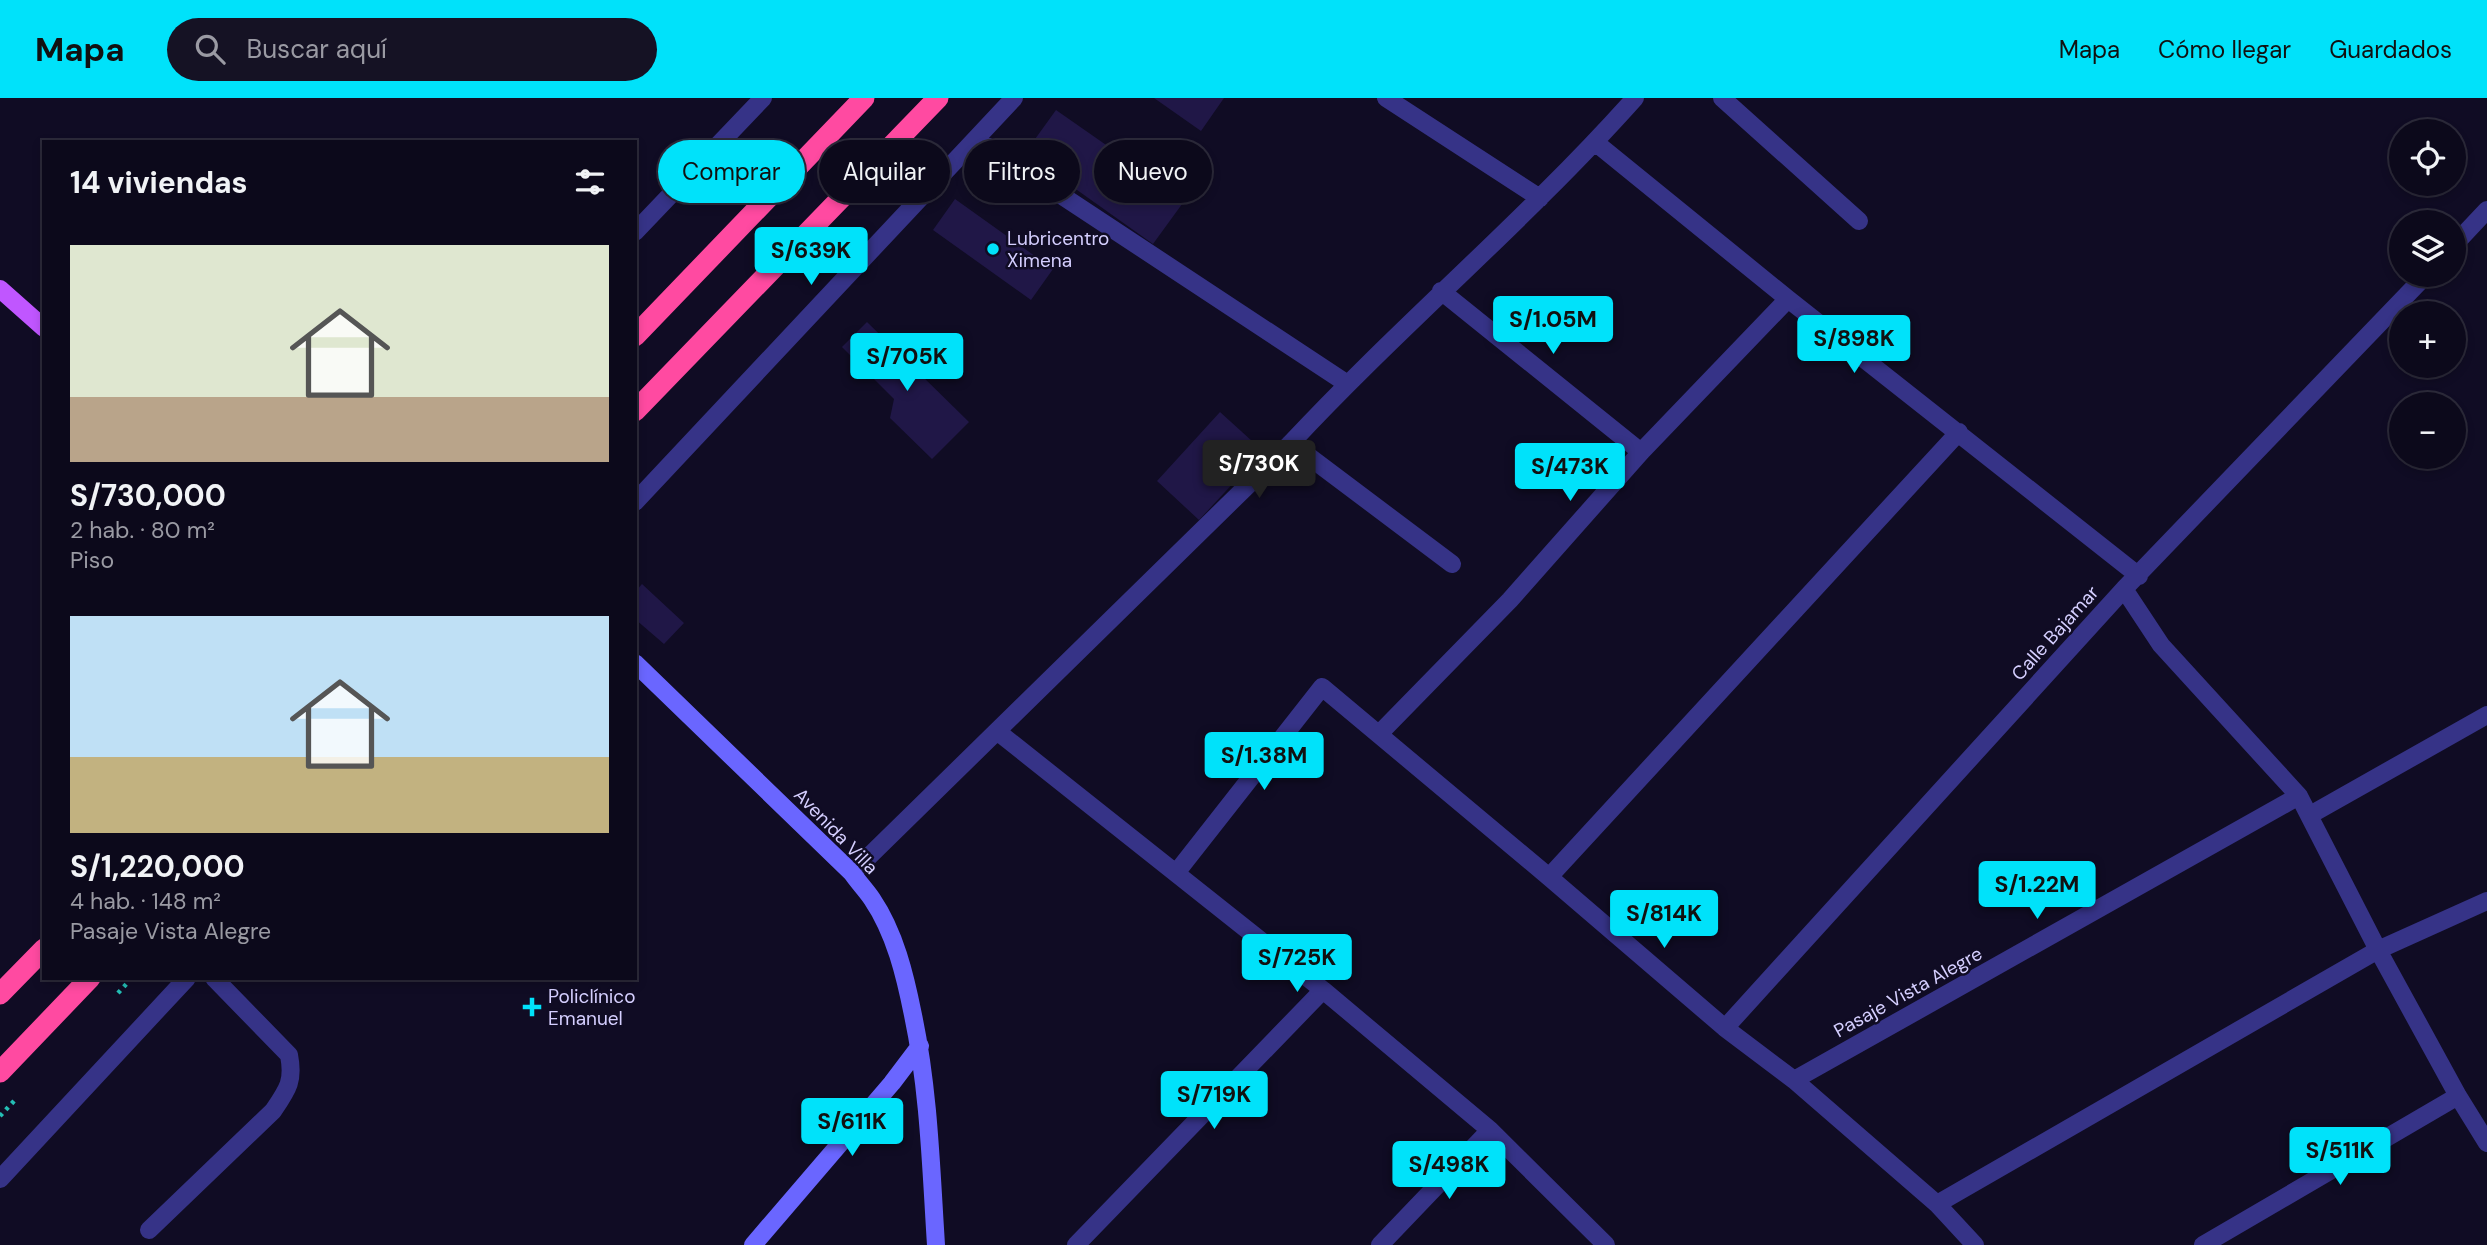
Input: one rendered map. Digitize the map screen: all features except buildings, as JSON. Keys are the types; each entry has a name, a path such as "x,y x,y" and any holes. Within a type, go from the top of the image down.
{"highway":[{"path":"637,334 864,98"},
{"path":"637,409 938,98"},
{"path":"0,995 42,951"},
{"path":"0,1072 88,980"}],"main road":[{"path":"0,289 42,326"}],"street":[{"path":"637,230 763,98"},
{"path":"637,500 1014,98"},
{"path":"1386,98 1540,198"},
{"path":"852,873 1291,443 1346,383 1540,198 1635,98"},
{"path":"1722,98 1859,221"},
{"path":"976,139 1346,383"},
{"path":"1595,143 2139,576"},
{"path":"2466,233 2487,210"},
{"name":"Calle Bajamar","path":"1724,1028 2124,589 2415,287"},
{"path":"1441,291 1641,452"},
{"path":"1379,734 1510,600 1641,452 1788,299"},
{"path":"1549,877 1959,432"},
{"path":"1291,443 1452,565"},
{"path":"2124,589 2161,645 2299,796 2378,950 2458,1096 2487,1143"},
{"name":"Avenida Villa","path":"637,665 852,873 873,900 905,973 920,1046 928,1105 936,1245"},
{"path":"1175,873 1322,687 1724,1028 1794,1080 1937,1204 1975,1245"},
{"path":"2310,815 2487,715"},
{"path":"998,732 1323,990 1490,1130 1606,1245"},
{"name":"Pasaje Vista Alegre","path":"1794,1080 2299,796"},
{"path":"1937,1204 2378,950 2487,901"},
{"path":"0,1179 185,980"},
{"path":"149,1230 273,1111 288,1089 292,1072 289,1055 216,980"},
{"path":"1076,1245 1323,990"},
{"path":"753,1245 892,1083 920,1046"},
{"path":"2203,1245 2458,1096"},
{"path":"1380,1245 1490,1130"}],"place":[{"name":"Lubricentro Ximena","path":"993,249"},
{"name":"Policlínico Emanuel","path":"532,1007"}]}
